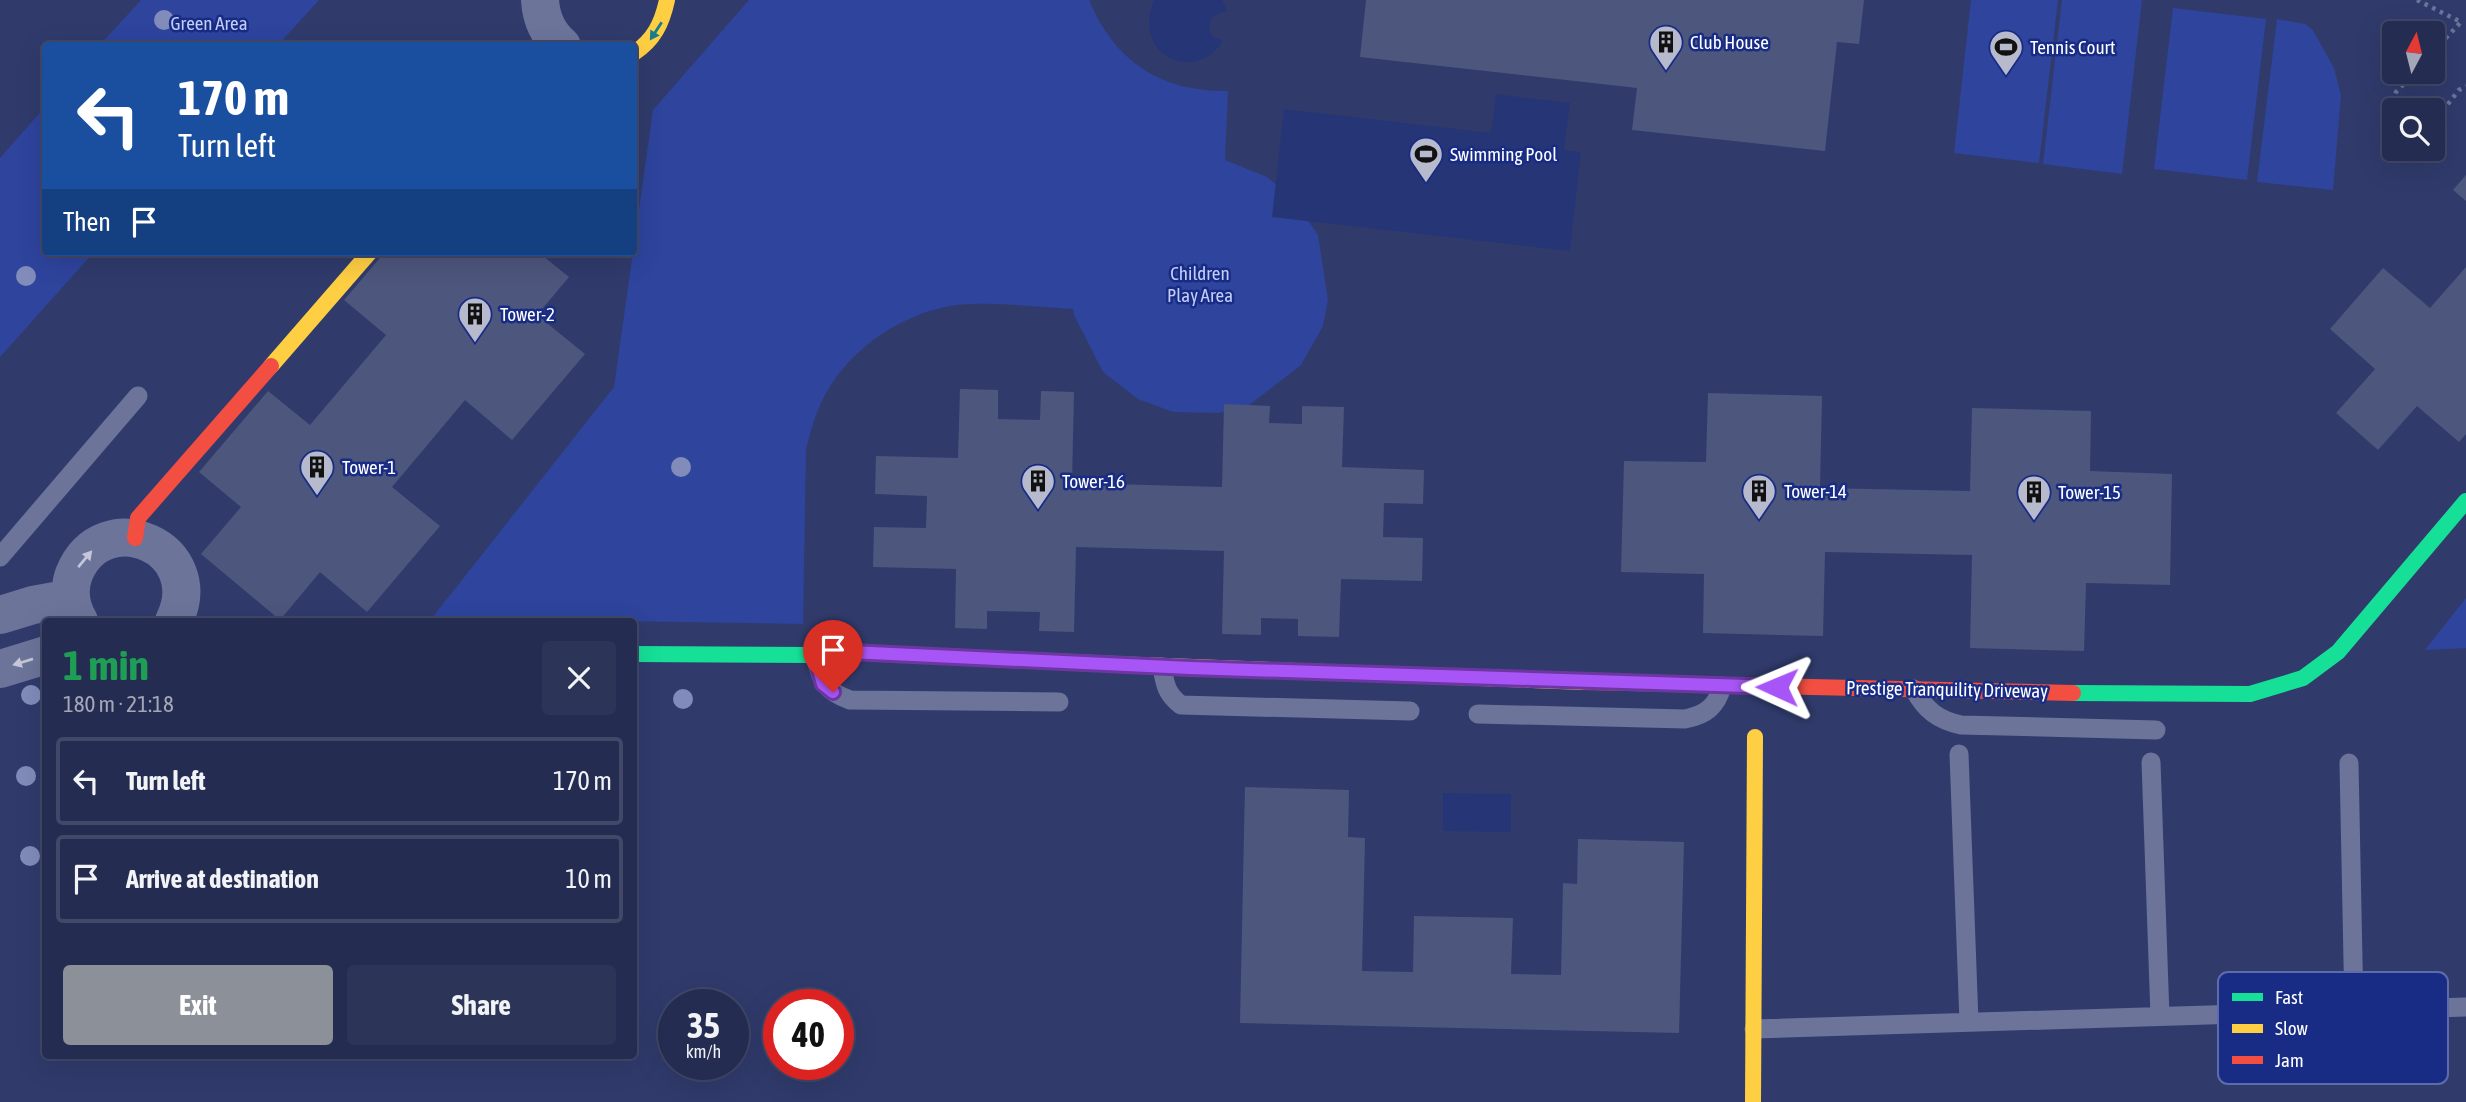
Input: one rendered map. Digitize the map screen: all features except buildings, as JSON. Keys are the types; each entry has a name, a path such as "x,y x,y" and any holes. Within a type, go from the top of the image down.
{"street":[{"path":"540,0 541,13 557,42"},
{"path":"637,51 653,38 664,19 667,0"},
{"path":"135,538 138,518 367,256"},
{"name":"Prestige Tranquility Driveway","path":"637,654 815,655 850,652 1162,667 1722,686 2250,694 2303,678 2338,652 2466,501"},
{"path":"0,615 33,605 75,610 72,581 78,565 89,552 102,543 119,538 135,538 153,544 168,555 178,570 183,589 181,607 176,618"},
{"path":"0,669 42,656"},
{"path":"1754,1102 1755,737"}],"lane":[{"path":"0,557 138,396"},
{"path":"815,655 823,684 833,692 850,699 1059,702"},
{"path":"1162,667 1166,689 1172,699 1181,705 1410,710"},
{"path":"1478,714 1685,719 1709,710 1718,699 1722,686"},
{"path":"1914,689 1920,700 1937,718 1961,725 2156,730"},
{"path":"1959,754 1969,1022"},
{"path":"2151,762 2160,1016"},
{"path":"2348,763 2353,972"},
{"path":"2448,1007 2466,1007"},
{"path":"1754,1029 2218,1014"}],"path":[{"path":"2417,0 2461,22 2445,39"},
{"path":"2445,108 2459,90 2466,86"}],"green space":[{"name":"Green Area","path":"141,0 319,0 281,42 103,42"},
{"name":"Children Play Area","path":"749,0 1089,0 1112,41 1143,69 1182,86 1228,91 1225,160 1267,177 1293,198 1318,235 1328,300 1323,326 1301,365 1248,406 1218,413 1173,412 1138,399 1103,372 1073,309 971,304 925,313 882,334 847,365 832,383 812,426 806,450 803,624 637,621 637,618 432,618 614,387 632,256 637,256 637,224 653,110"},
{"name":"Tennis Court","path":"1971,0 2058,0 2039,163 1954,153"},
{"path":"2062,0 2142,0 2122,174 2043,164"},
{"path":"2173,8 2266,19 2247,180 2154,169"},
{"path":"2277,19 2305,24 2313,30 2334,68 2341,95 2333,190 2257,182"},
{"path":"42,110 42,256 90,256 0,357 0,158"},
{"path":"2466,598 2466,648 2425,650"}],"shaded area":[{"path":"1154,0 1222,0 1228,12 1214,16 1209,27 1212,36 1223,41 1211,54 1197,61 1182,62 1169,58 1158,49 1151,36 1149,19"},
{"name":"Swimming Pool","path":"1496,94 1570,103 1564,150 1581,152 1570,251 1272,217 1284,109 1491,133"},
{"path":"1443,793 1511,794 1511,832 1443,831"}],"traffic: fast":[{"path":"2073,693 2250,694 2303,678 2338,652 2466,501"},
{"path":"637,654 815,655 850,652 1141,665"}],"traffic: slow":[{"path":"637,50 656,30 667,0"},
{"path":"271,366 367,256"},
{"path":"1141,665 1585,682"},
{"path":"1753,1102 1755,737"}],"traffic: jam":[{"path":"135,538 138,518 271,366"},
{"path":"1585,682 2073,693"}],"place":[{"name":"Club House","path":"1666,72"},
{"name":"Tennis Court","path":"2006,77"},
{"name":"Swimming Pool","path":"1426,184"},
{"name":"Tower-2","path":"475,344"},
{"name":"Tower-1","path":"317,497"},
{"name":"Tower-16","path":"1038,511"},
{"name":"Tower-14","path":"1759,521"},
{"name":"Tower-15","path":"2034,522"}],"route":[{"path":"833,692 823,684 815,655 850,652 1190,668 1777,687"}]}
